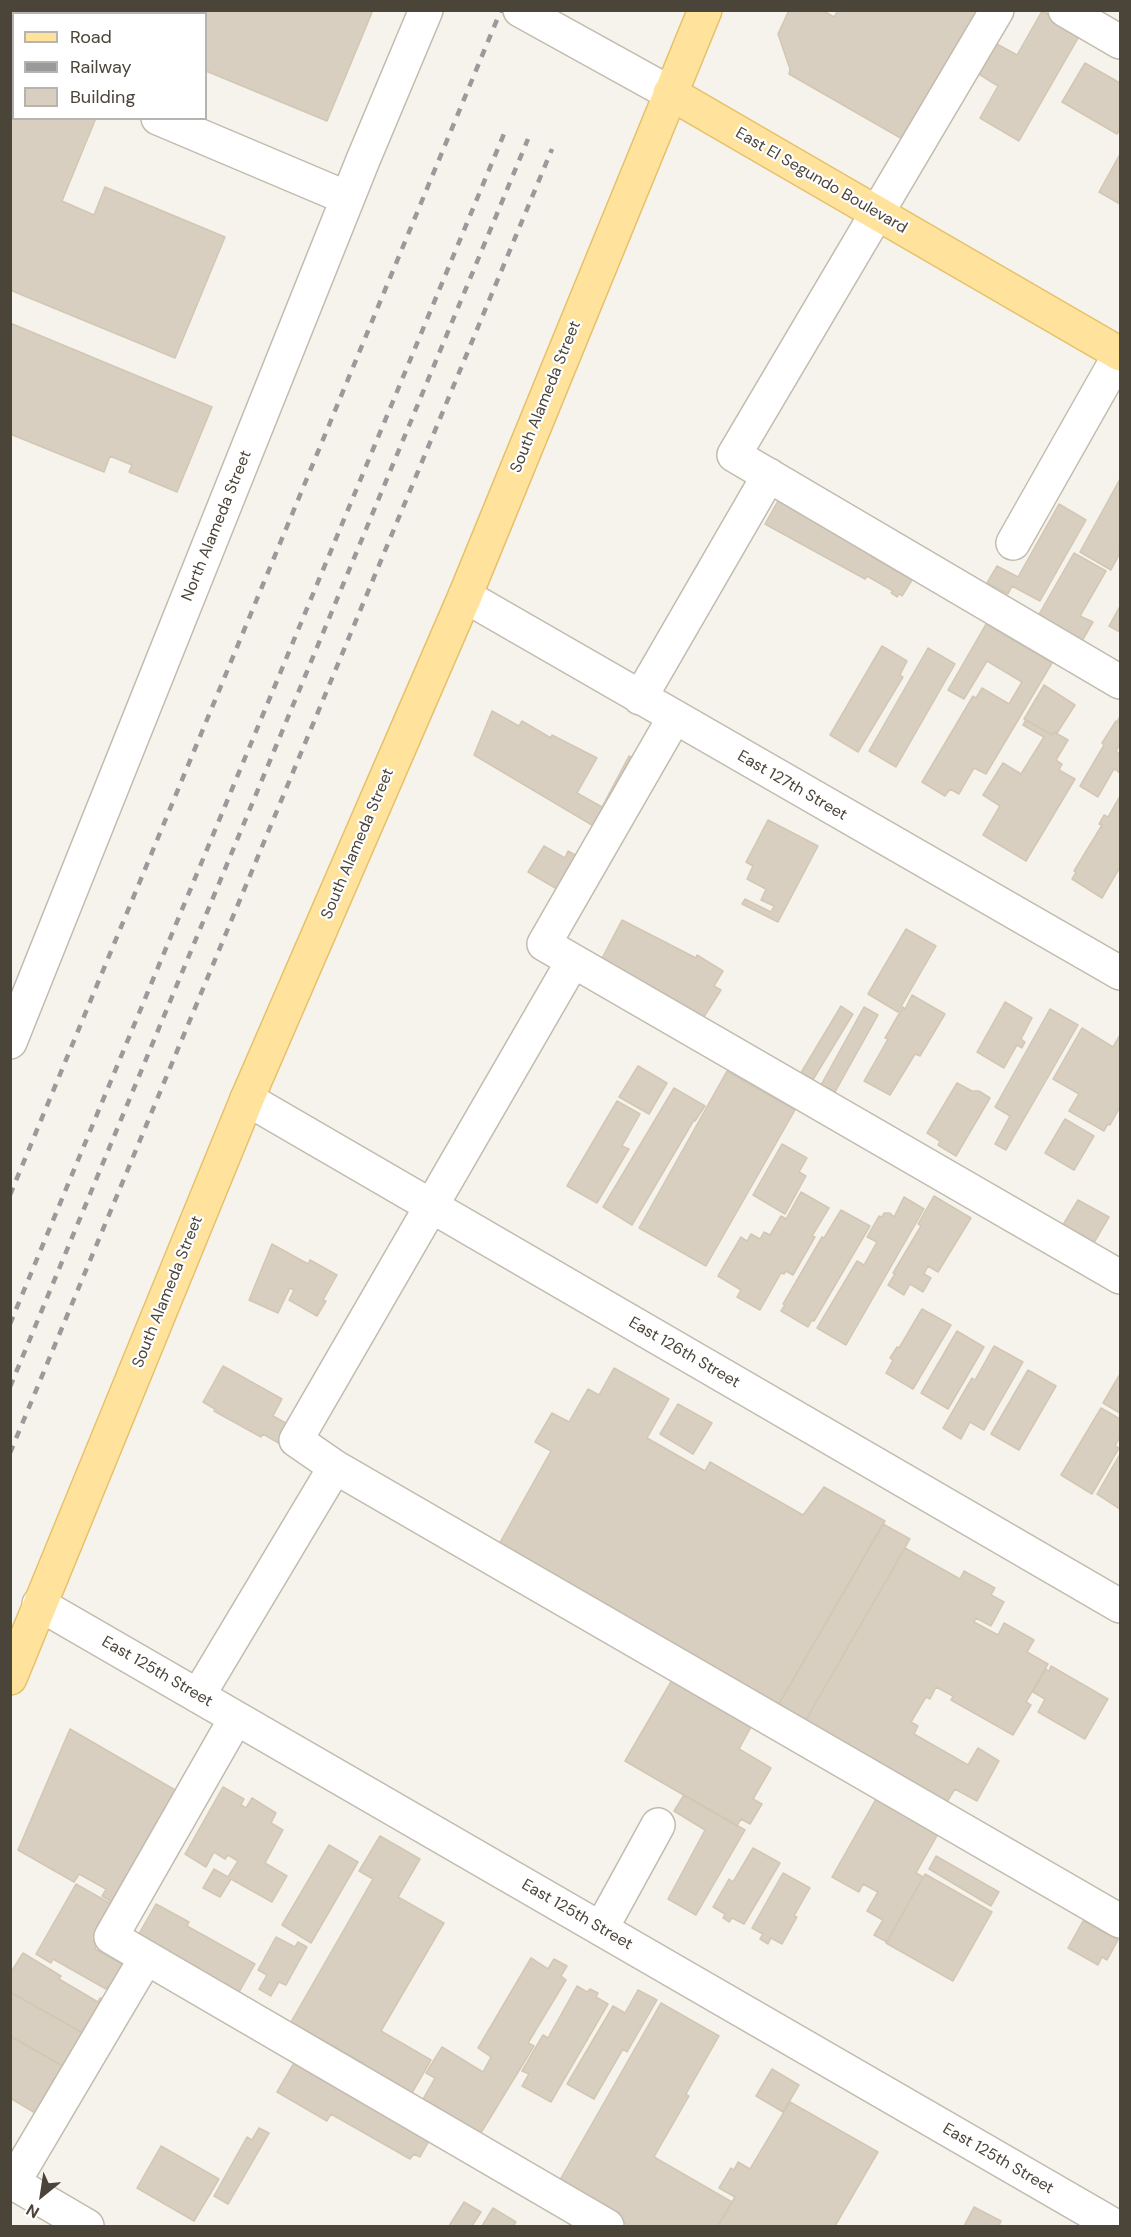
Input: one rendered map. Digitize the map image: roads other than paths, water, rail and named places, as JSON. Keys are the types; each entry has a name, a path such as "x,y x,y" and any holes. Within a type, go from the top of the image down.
{"main road":[{"name":"South Alameda Street","path":"10,1678 248,1099 465,596 669,93 705,10"},
{"name":"East El Segundo Boulevard","path":"669,93 1120,354"}],"street":[{"name":"North Alameda Street","path":"10,1042 23,980 426,10"},
{"name":"East El Segundo Boulevard","path":"520,10 669,93"},
{"path":"997,10 734,455 1120,682"},
{"path":"1065,10 1120,42"},
{"path":"163,120 348,198"},
{"path":"1013,543 1120,354"},
{"path":"640,698 769,475"},
{"name":"East 127th Street","path":"465,596 1120,974"},
{"path":"674,718 544,944 1120,1277"},
{"path":"573,962 296,1440 334,1467 1120,1920"},
{"name":"East 126th Street","path":"248,1099 1120,1606"},
{"path":"198,1696 334,1467"},
{"name":"East 125th Street","path":"39,1604 1115,2226"},
{"path":"237,1718 111,1937 607,2226"},
{"path":"601,1929 658,1825"},
{"path":"87,2226 12,2182 146,1958"}],"railway":[{"path":"10,1195 501,10"},
{"path":"10,1324 506,129"},
{"path":"10,1387 528,139"},
{"path":"10,1453 552,149"}]}
